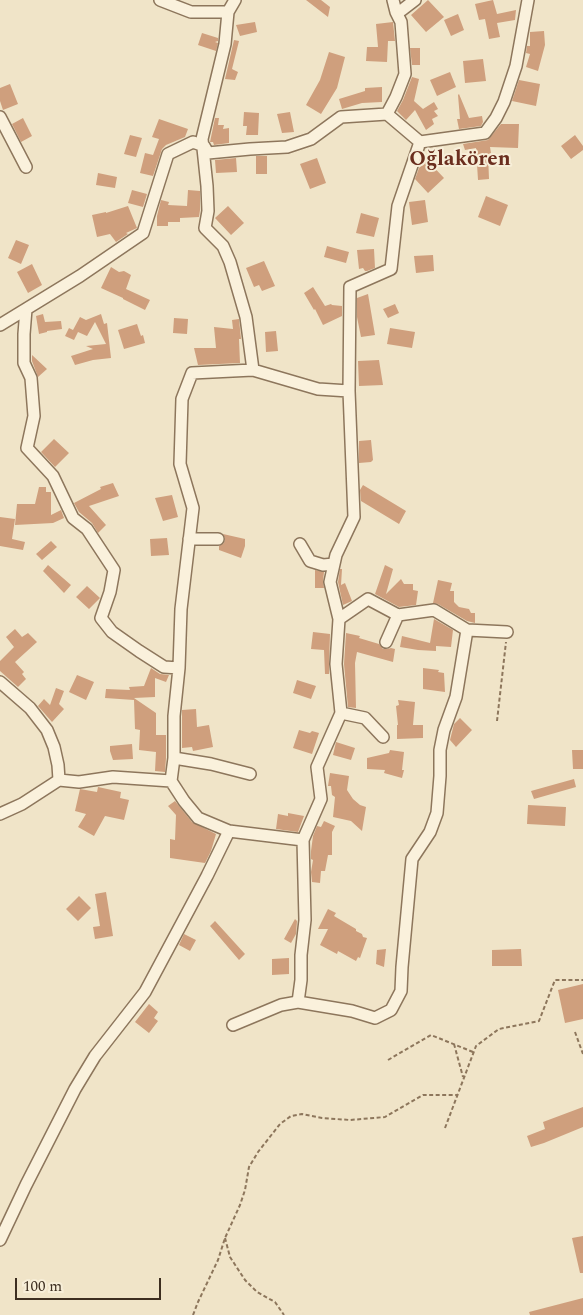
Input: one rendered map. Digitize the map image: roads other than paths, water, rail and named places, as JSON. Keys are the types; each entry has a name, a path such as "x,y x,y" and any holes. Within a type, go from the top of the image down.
{"street":[{"path":"160,0 191,12 228,12"},
{"path":"235,0 228,12 225,44 202,139 207,186 208,211 206,228 223,246 230,262 246,317 253,370"},
{"path":"387,114 405,74 401,22 393,0"},
{"path":"396,12 402,10 415,0"},
{"path":"0,325 80,276 143,233 168,154 193,142 204,146 208,153 287,147 311,139 341,117 387,114 420,142 485,133 496,118 504,102 516,66 528,0"},
{"path":"0,117 26,167"},
{"path":"298,1002 301,980 301,955 306,920 302,840 321,799 317,767 341,713 336,664 338,619 330,582 336,555 354,517 349,391 350,287 391,269 398,206 420,142"},
{"path":"26,309 24,363 31,378 34,416 27,448 53,476 73,518 87,529 114,570 110,592 100,618 112,632 164,667 179,668"},
{"path":"302,840 229,831 198,818 171,781 174,758 174,716 179,668 181,609 192,508 180,464 182,399 192,373 253,370 318,389 349,391"},
{"path":"189,539 218,539"},
{"path":"300,544 310,561 323,565 334,564"},
{"path":"338,619 368,599 398,615 434,610 467,630 507,632"},
{"path":"386,642 398,615"},
{"path":"234,1025 281,1005 298,1002 352,1011 375,1018 391,1010 401,991 412,859 430,832 437,813 440,750 444,730 456,698 467,630"},
{"path":"0,682 30,708 47,730 54,747 59,780"},
{"path":"341,713 365,718 384,736"},
{"path":"174,758 211,764 250,774"},
{"path":"0,814 22,804 59,780 79,782 113,777 171,781"},
{"path":"0,1240 75,1090 95,1056 145,992 229,831"}],"district":[{"name":"Oğlakören","path":"460,161"}]}
